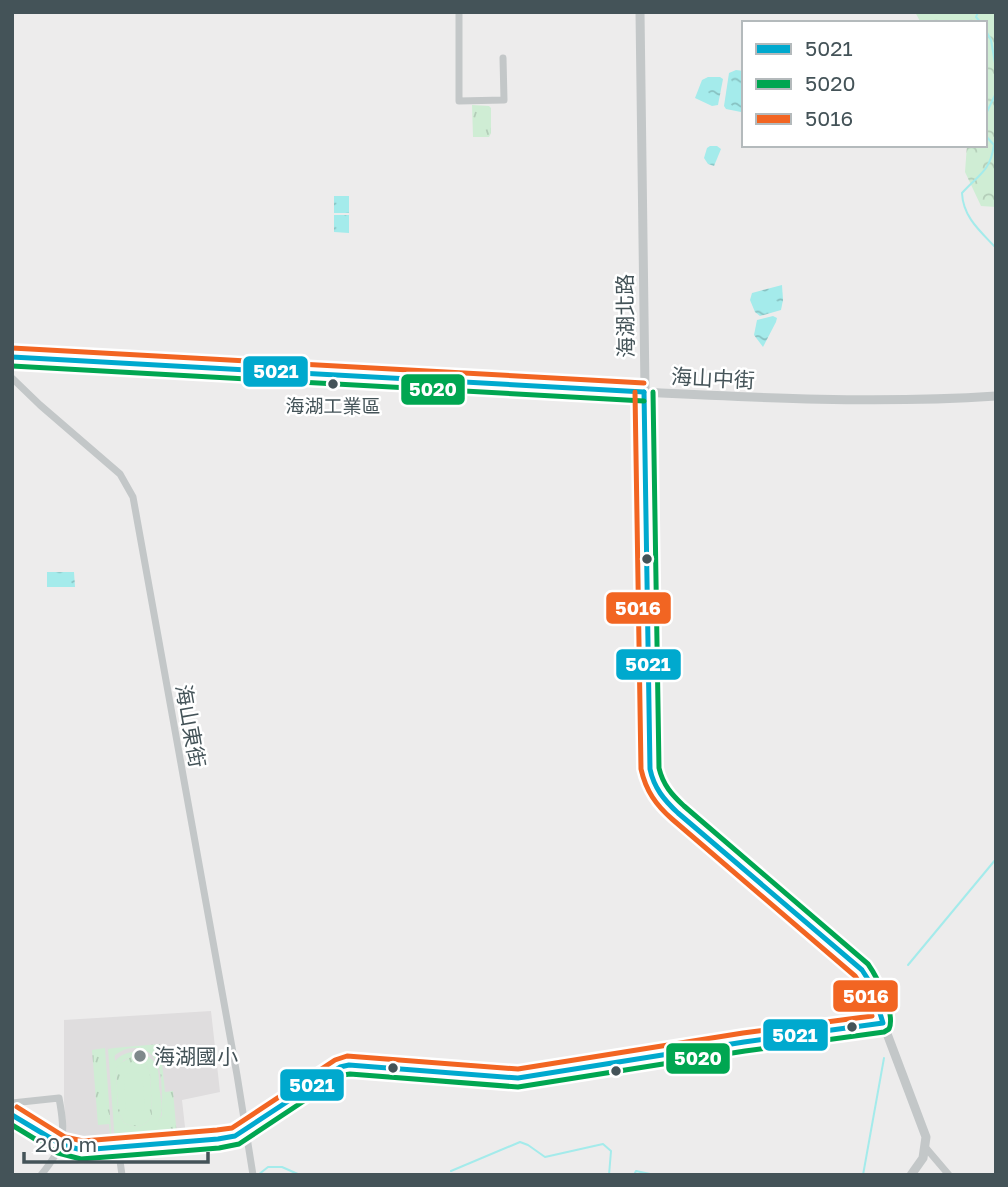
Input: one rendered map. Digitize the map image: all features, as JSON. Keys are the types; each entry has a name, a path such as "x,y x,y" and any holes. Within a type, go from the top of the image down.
{"street":[{"path":"459,12 459,101 504,100 503,58"},
{"name":"海湖北路","path":"640,12 652,782 659,795 678,813 862,970 871,984 883,1023 919,1114 926,1137 926,1148"},
{"name":"海山中街","path":"12,356 763,398 915,401 994,396"},
{"name":"海山東街","path":"12,378 120,474 133,497 253,1175"},
{"path":"857,1025 874,1010 876,1000"},
{"path":"12,1115 62,1145 82,1150 226,1138 246,1129 340,1067 349,1065 518,1078 883,1023"},
{"path":"12,1103 60,1098 65,1134 62,1145 41,1175"},
{"path":"118,1147 122,1175"},
{"path":"911,1175 923,1158 926,1148"},
{"path":"926,1148 948,1175"}],"shaded area":[{"name":"海湖國小","path":"211,1011 220,1092 182,1100 186,1136 89,1146 67,1141 64,1020"}],"green space":[{"path":"915,12 996,12 996,207 981,206 965,172 967,147 987,147 987,21 920,21"},
{"path":"472,105 491,108 489,137 473,137"},
{"path":"160,1044 165,1092 173,1091 177,1137 120,1143 120,1130 125,1133 159,1120 162,1115 162,1087 159,1068 149,1053 133,1048 114,1056 114,1048"},
{"path":"105,1048 112,1144 89,1146 88,1136 110,1134 109,1124 98,1125 92,1050"},
{"path":"114,1048 115,1061 125,1054 142,1053 152,1059 159,1075 162,1110 157,1124 143,1134 120,1130 120,1143 115,1143 108,1049","holes":["131,1057 144,1061 150,1072 152,1115 144,1124 133,1126 124,1123 118,1111 116,1069"]},
{"path":"131,1057 144,1061 150,1072 152,1115 147,1122 137,1126 124,1123 118,1111 116,1069"},
{"path":"142,1072 145,1110 126,1111 124,1074"}],"water":[{"path":"742,71 741,112 726,109 724,106 729,73"},
{"path":"708,77 723,79 718,105 712,106 695,98 702,80"},
{"path":"710,146 721,149 714,166 708,164 704,158"},
{"path":"334,196 349,196 349,213 334,213"},
{"path":"334,215 349,215 349,233 334,232"},
{"path":"782,285 781,310 760,316 755,312 750,300 752,293"},
{"path":"773,316 777,318 776,322 763,347 754,335 757,320"},
{"path":"47,572 74,572 75,587 47,587"}],"waterway":[{"path":"978,12 976,17 979,21"},
{"path":"987,33 991,40 996,69"},
{"path":"987,112 996,93 996,75"},
{"path":"987,137 994,145 990,161 962,193 969,216 996,248"},
{"path":"908,965 996,859"},
{"path":"863,1175 884,1058"},
{"path":"451,1171 520,1142 545,1157 603,1144 611,1151 609,1175"},
{"path":"258,1175 268,1167 282,1167 300,1175"},
{"path":"634,1175 636,1171 655,1175"},
{"path":"677,1175 686,1175"}],"transit line":[{"name":"5016","path":"12,348 644,383"},
{"name":"5021","path":"12,357 644,392"},
{"name":"5020","path":"12,366 644,401"},
{"name":"5016","path":"17,1107 65,1137 83,1141 217,1130 232,1128 335,1060 347,1056 518,1069 743,1033 872,1016 863,988 855,976 672,819 656,803 646,784 641,769 635,392"},
{"name":"5021","path":"12,1115 62,1145 82,1150 218,1139 235,1136 340,1067 349,1065 518,1078 883,1023 871,984 862,970 678,813 654,782 650,769 644,392"},
{"name":"5020","path":"12,1125 58,1153 81,1159 219,1148 239,1144 343,1075 518,1087 884,1032 889,1029 888,1005 868,964 684,806 663,780 659,768 653,392"}],"place":[{"name":"海湖工業區","path":"333,384"},
{"name":"海湖國小","path":"140,1056"}]}
